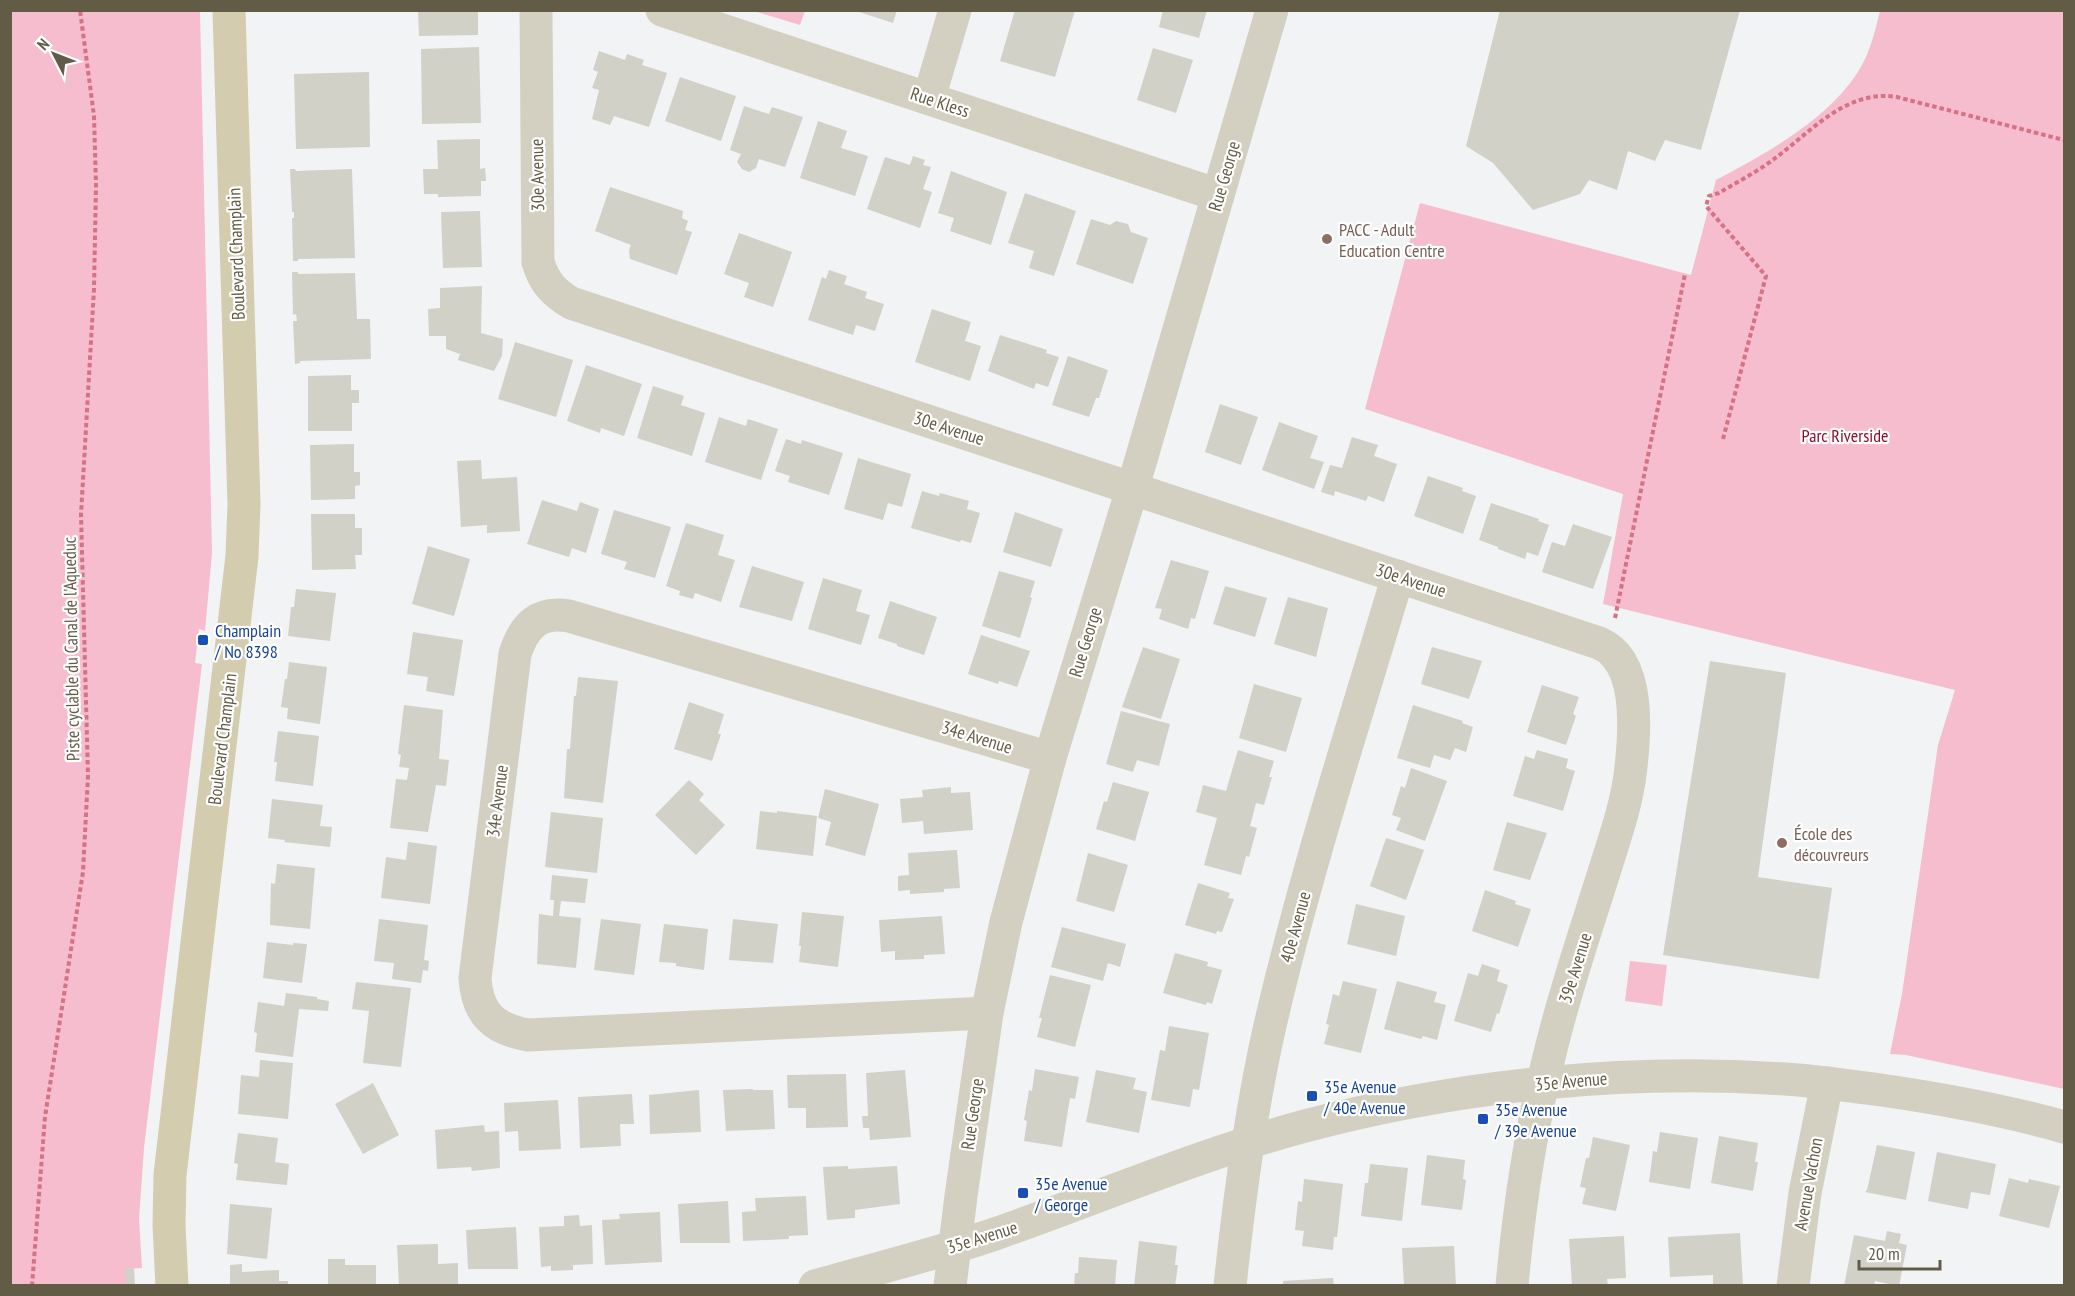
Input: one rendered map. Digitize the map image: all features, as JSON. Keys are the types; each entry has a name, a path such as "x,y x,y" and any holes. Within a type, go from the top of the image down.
{"main road":[{"name":"Boulevard Champlain","path":"172,1286 169,1225 170,1174 242,556 243,504 229,10"}],"street":[{"name":"30e Avenue","path":"536,10 538,262 548,285 557,295 571,303 1599,643 1609,647 1616,654"},
{"name":"Rue Kless","path":"662,10 1218,195"},
{"path":"929,98 955,10"},
{"name":"Rue George","path":"950,1286 987,1013 1008,912 1050,758 1132,489 1272,10"},
{"name":"40e Avenue","path":"1230,1286 1248,1143 1268,1032 1286,956 1398,576"},
{"name":"34e Avenue","path":"987,1013 528,1035 514,1033 490,1019 481,1007 476,994 475,978 515,654 520,639 534,622 545,616 557,614 569,616 1050,758"},
{"name":"39e Avenue","path":"1512,1286 1526,1176 1554,1036 1620,819 1630,777 1634,722 1632,702 1629,684 1616,654"},
{"name":"35e Avenue","path":"815,1286 996,1233 1248,1143 1307,1125 1449,1096 1544,1082 1690,1076 1777,1078 1944,1099 1995,1109 2064,1127"},
{"name":"Avenue Vachon","path":"1793,1286 1805,1193 1827,1083"}],"path":[{"path":"81,13 85,10"},
{"name":"Piste cyclable du Canal de l'Aqueduc","path":"32,1286 45,1117 83,872 88,776 81,515 94,289 96,186 94,116 81,13"},
{"path":"1723,439 1766,276 1706,206 1709,196 1719,194 1772,161 1839,108 1866,97 1883,95 1897,97 2064,140"},
{"path":"1614,622 1685,274"}],"green space":[{"path":"805,10 800,25 754,11"},
{"path":"10,11 200,11 212,553 205,631 199,629 195,663 202,664 144,1148 139,1219 142,1268 126,1269 127,1285 11,1285"},
{"name":"Parc Riverside","path":"1880,11 2064,11 2064,1089 1906,1055 1890,1054 1902,994 1938,745 1955,690 1603,604 1623,494 1365,409 1420,203 1691,275 1716,180 1800,130 1838,97 1853,79 1865,59"},
{"path":"1630,961 1667,965 1662,1006 1625,1001"}],"building":[{"path":"418,10 478,10 478,35 419,36"},
{"path":"853,10 897,10 893,23"},
{"path":"1015,10 1075,10 1055,77 1000,61"},
{"path":"1163,10 1207,10 1199,38 1159,27"},
{"path":"1500,10 1740,10 1701,150 1665,140 1655,161 1628,151 1617,190 1589,180 1580,194 1533,210 1493,163 1466,146"},
{"path":"479,47 481,123 422,124 421,49"},
{"path":"1153,48 1193,60 1176,113 1137,100"},
{"path":"599,51 625,60 627,54 644,60 642,65 667,73 649,127 614,116 610,125 592,119 599,90 592,88 598,72 593,70"},
{"path":"369,72 370,147 296,149 294,74"},
{"path":"680,77 736,96 721,141 665,121"},
{"path":"744,106 769,114 772,107 803,117 785,167 759,159 756,168 749,172 742,169 737,162 741,154 730,150"},
{"path":"818,121 847,131 841,148 868,156 855,196 800,178"},
{"path":"480,139 480,169 485,168 486,181 481,181 481,196 438,197 438,194 424,194 423,169 438,169 437,140"},
{"path":"913,156 925,160 923,165 931,167 923,189 932,192 920,228 867,209 885,157 910,165"},
{"path":"290,169 296,171 352,169 355,258 293,261 292,218 294,218 294,212 292,212"},
{"path":"951,171 1007,192 991,245 950,231 954,218 938,213"},
{"path":"610,187 683,211 682,218 688,221 685,230 692,232 677,275 630,259 631,245 595,231"},
{"path":"1025,193 1076,211 1054,276 1029,268 1034,251 1008,243"},
{"path":"480,211 482,267 443,268 441,212"},
{"path":"1091,219 1110,225 1116,221 1128,224 1131,232 1148,238 1133,284 1076,264"},
{"path":"739,233 792,252 773,307 744,297 749,283 724,274"},
{"path":"829,270 847,276 844,284 867,292 865,298 884,304 875,331 856,325 853,335 808,320 822,277 826,279"},
{"path":"292,272 298,272 298,274 355,273 357,319 370,319 371,359 300,361 295,364 293,321 297,321 296,314 293,315"},
{"path":"482,286 481,333 503,339 502,356 494,371 458,360 460,354 446,349 446,336 429,336 428,309 440,308 440,288"},
{"path":"932,309 971,322 965,341 981,346 970,381 915,362"},
{"path":"1000,335 1047,350 1046,353 1059,357 1048,387 1036,383 1034,389 988,371"},
{"path":"515,342 573,360 556,417 498,399"},
{"path":"1068,356 1108,370 1099,398 1096,398 1089,417 1052,405"},
{"path":"586,365 642,384 624,436 601,428 600,433 567,421"},
{"path":"351,375 351,390 359,390 359,403 352,403 352,431 308,431 308,376"},
{"path":"653,386 684,396 681,405 705,413 692,456 637,438"},
{"path":"1220,404 1258,417 1241,465 1205,452"},
{"path":"719,417 746,426 748,419 778,429 761,480 705,462"},
{"path":"1279,422 1318,436 1310,458 1324,462 1314,489 1262,470"},
{"path":"1352,437 1378,445 1374,456 1397,464 1384,502 1368,496 1366,501 1335,491 1334,496 1321,492 1330,465 1342,468"},
{"path":"786,439 801,444 802,440 843,453 829,495 788,482 790,476 775,471"},
{"path":"354,444 354,472 360,472 360,485 355,486 355,499 311,500 310,445"},
{"path":"858,458 911,474 902,507 888,503 883,520 844,509"},
{"path":"481,460 482,479 517,477 520,531 487,533 487,525 461,527 457,461"},
{"path":"1428,476 1463,488 1462,491 1476,496 1463,534 1414,516"},
{"path":"922,491 969,501 967,509 980,513 971,543 911,528"},
{"path":"542,500 577,511 580,502 599,509 586,553 572,548 569,557 527,544"},
{"path":"1491,503 1539,519 1538,521 1549,525 1538,556 1527,552 1525,559 1479,540"},
{"path":"614,510 671,527 655,578 624,569 627,562 601,554"},
{"path":"1015,512 1063,529 1051,567 1003,552"},
{"path":"311,514 355,514 355,528 362,528 362,555 355,555 356,569 312,570"},
{"path":"686,523 724,535 718,555 735,560 721,602 695,593 693,599 679,595 680,591 666,586"},
{"path":"1573,524 1612,537 1593,589 1542,572 1552,542 1565,546"},
{"path":"428,546 470,559 454,616 412,604"},
{"path":"1171,560 1209,571 1195,619 1191,618 1188,629 1159,619 1162,609 1155,608"},
{"path":"752,566 804,582 792,621 739,607"},
{"path":"999,571 1035,581 1020,638 982,626"},
{"path":"823,578 862,590 856,611 870,615 861,645 808,629"},
{"path":"1225,586 1267,598 1255,637 1213,624"},
{"path":"296,589 336,593 330,641 288,636 291,607 294,607"},
{"path":"1288,597 1328,608 1316,657 1274,644"},
{"path":"890,601 937,617 924,655 878,638"},
{"path":"413,632 463,640 454,696 426,691 428,677 407,674"},
{"path":"981,635 1030,651 1017,687 999,681 998,684 968,674"},
{"path":"1143,647 1180,659 1161,719 1122,707"},
{"path":"1432,647 1482,661 1469,699 1421,684"},
{"path":"1710,661 1786,673 1758,877 1832,888 1819,979 1663,955"},
{"path":"289,662 327,667 320,724 287,719 288,708 281,707"},
{"path":"578,677 618,681 603,803 564,798 567,749 570,749 574,696 576,696"},
{"path":"1254,684 1302,698 1286,752 1239,738"},
{"path":"1542,685 1579,697 1573,714 1576,716 1566,745 1527,732"},
{"path":"689,702 724,714 718,734 721,734 712,761 674,749"},
{"path":"404,705 443,710 439,759 449,760 446,786 436,785 428,832 390,828 396,779 407,780 409,768 399,767 401,755 398,754"},
{"path":"1413,705 1463,721 1462,723 1473,727 1466,752 1455,748 1450,760 1434,755 1430,768 1397,758"},
{"path":"1121,711 1170,724 1159,766 1137,760 1133,772 1106,764"},
{"path":"278,731 319,736 313,786 275,781 277,762 274,762"},
{"path":"1238,750 1274,761 1264,805 1256,803 1250,826 1257,828 1241,875 1204,865 1217,818 1196,812 1203,785 1226,791"},
{"path":"1537,750 1568,759 1566,768 1575,771 1563,811 1513,796 1525,756 1534,759"},
{"path":"1411,768 1447,781 1425,841 1396,830 1401,818 1392,815 1401,786 1405,788"},
{"path":"689,780 704,794 699,800 725,825 696,855 655,815"},
{"path":"1113,782 1149,792 1135,841 1096,829 1104,801 1107,802"},
{"path":"951,787 951,793 970,792 973,830 924,834 923,821 902,823 900,799 923,797 922,790"},
{"path":"825,789 879,804 865,856 825,845 831,822 818,818"},
{"path":"272,799 323,805 320,826 332,827 330,847 268,838"},
{"path":"760,811 817,816 813,856 756,849"},
{"path":"551,812 603,818 597,873 545,867"},
{"path":"1507,822 1547,833 1530,880 1493,870"},
{"path":"1386,838 1424,850 1406,900 1370,886"},
{"path":"408,842 437,846 430,904 381,898 386,857 406,860"},
{"path":"957,850 960,888 944,889 944,892 910,894 910,890 898,891 898,876 909,875 908,853"},
{"path":"1088,853 1128,865 1114,912 1076,901"},
{"path":"277,864 315,868 310,929 270,925 271,883 275,884"},
{"path":"552,875 588,879 585,903 561,901 559,916 581,918 576,968 537,964 539,914 553,916 554,900 550,900"},
{"path":"1198,883 1230,893 1228,898 1234,899 1222,932 1217,931 1216,934 1185,925"},
{"path":"1485,890 1531,909 1518,947 1472,931"},
{"path":"1356,904 1405,916 1396,956 1347,944"},
{"path":"802,912 844,916 838,967 799,962"},
{"path":"942,916 945,954 924,955 924,959 895,960 895,951 881,952 879,920"},
{"path":"379,919 428,925 424,960 429,961 428,971 423,970 421,983 392,979 394,963 374,961"},
{"path":"601,919 641,924 634,975 594,970"},
{"path":"733,919 778,924 773,963 729,960"},
{"path":"664,924 708,929 704,970 676,966 676,963 659,962"},
{"path":"1062,927 1126,944 1120,967 1108,963 1103,981 1051,967"},
{"path":"267,942 307,944 302,983 263,978"},
{"path":"1175,953 1208,962 1207,966 1222,970 1212,1004 1207,1002 1206,1005 1163,993"},
{"path":"1482,964 1500,970 1497,981 1508,985 1491,1032 1454,1021 1468,973 1478,976"},
{"path":"1050,975 1091,985 1075,1047 1037,1037 1042,1018 1039,1018"},
{"path":"1343,981 1377,989 1361,1053 1324,1044 1333,994 1339,996"},
{"path":"1397,981 1437,992 1434,1002 1446,1005 1437,1040 1423,1036 1421,1039 1384,1029"},
{"path":"356,982 411,988 401,1067 363,1063 369,1011 352,1009"},
{"path":"286,993 329,1001 328,1011 299,1009 293,1057 255,1052 257,1033 254,1032 258,1002 284,1006"},
{"path":"1169,1026 1209,1033 1199,1090 1193,1089 1190,1107 1151,1100 1160,1050 1165,1051"},
{"path":"260,1060 293,1063 288,1119 238,1114 241,1075 259,1077"},
{"path":"1035,1069 1079,1077 1075,1099 1070,1098 1062,1147 1024,1141 1027,1121 1024,1120"},
{"path":"905,1070 911,1137 870,1140 869,1128 863,1128 862,1116 868,1116 866,1073"},
{"path":"1096,1070 1136,1078 1133,1089 1147,1092 1139,1133 1086,1122"},
{"path":"846,1074 848,1127 806,1128 806,1108 788,1108 787,1075"},
{"path":"373,1083 399,1135 363,1154 335,1104"},
{"path":"699,1090 701,1132 650,1134 649,1095"},
{"path":"723,1090 773,1090 775,1129 726,1131"},
{"path":"632,1094 634,1124 620,1124 621,1146 580,1148 578,1097"},
{"path":"558,1100 561,1149 519,1151 518,1131 505,1132 504,1103"},
{"path":"484,1125 485,1132 499,1131 500,1168 472,1171 471,1167 437,1169 435,1130"},
{"path":"1660,1132 1698,1138 1690,1189 1649,1182 1653,1151 1657,1152"},
{"path":"238,1133 278,1138 275,1162 289,1164 287,1185 236,1180 238,1164 234,1163"},
{"path":"1719,1136 1758,1143 1755,1162 1758,1162 1753,1191 1711,1183"},
{"path":"1593,1137 1630,1145 1616,1211 1582,1204 1586,1188 1580,1187"},
{"path":"1877,1145 1915,1152 1906,1200 1865,1192"},
{"path":"1937,1152 1996,1164 1990,1195 1971,1192 1968,1209 1928,1201"},
{"path":"1427,1155 1465,1160 1463,1179 1466,1180 1462,1210 1421,1205"},
{"path":"1370,1164 1408,1168 1402,1221 1361,1216"},
{"path":"848,1166 848,1169 897,1166 900,1204 855,1210 855,1218 827,1220 823,1167"},
{"path":"2009,1178 2028,1183 2029,1179 2060,1186 2049,1228 1999,1216"},
{"path":"1304,1179 1343,1184 1337,1237 1334,1237 1333,1250 1302,1246 1304,1231 1295,1230 1298,1201 1302,1202"},
{"path":"806,1196 808,1235 789,1236 789,1239 743,1241 742,1212 756,1211 755,1198"},
{"path":"728,1201 730,1243 680,1243 678,1204"},
{"path":"230,1204 272,1208 267,1259 227,1254"},
{"path":"660,1212 662,1262 605,1265 602,1220 620,1219 619,1214"},
{"path":"579,1215 580,1226 592,1225 593,1264 573,1265 573,1270 551,1271 551,1266 541,1267 539,1227 564,1226 564,1216"},
{"path":"516,1227 518,1269 468,1269 466,1230"},
{"path":"1887,1231 1901,1234 1899,1243 1907,1245 1899,1286 1875,1281 1874,1286 1844,1286 1854,1235 1885,1241"},
{"path":"1740,1233 1743,1286 1713,1286 1713,1275 1670,1277 1668,1237"},
{"path":"1624,1236 1626,1278 1607,1279 1608,1286 1572,1286 1569,1239"},
{"path":"1139,1241 1177,1246 1175,1265 1178,1265 1175,1286 1134,1286"},
{"path":"438,1244 438,1264 458,1263 458,1286 399,1286 397,1245"},
{"path":"1454,1246 1456,1286 1404,1286 1402,1248"},
{"path":"1079,1257 1117,1260 1115,1286 1074,1286"},
{"path":"328,1259 345,1259 345,1265 376,1265 376,1286 328,1286"},
{"path":"242,1264 242,1272 279,1270 279,1281 288,1281 288,1286 230,1286 230,1265"},
{"path":"134,1268 135,1285 127,1286 125,1269"},
{"path":"1333,1278 1334,1286 1283,1286 1283,1281"}],"place":[{"name":"PACC - Adult Education Centre","path":"1327,239"},
{"name":"Champlain / No 8398","path":"203,640"},
{"name":"École des découvreurs","path":"1782,843"},
{"name":"35e Avenue / 40e Avenue","path":"1312,1096"},
{"name":"35e Avenue / 39e Avenue","path":"1483,1119"},
{"name":"35e Avenue / George","path":"1023,1193"}]}
